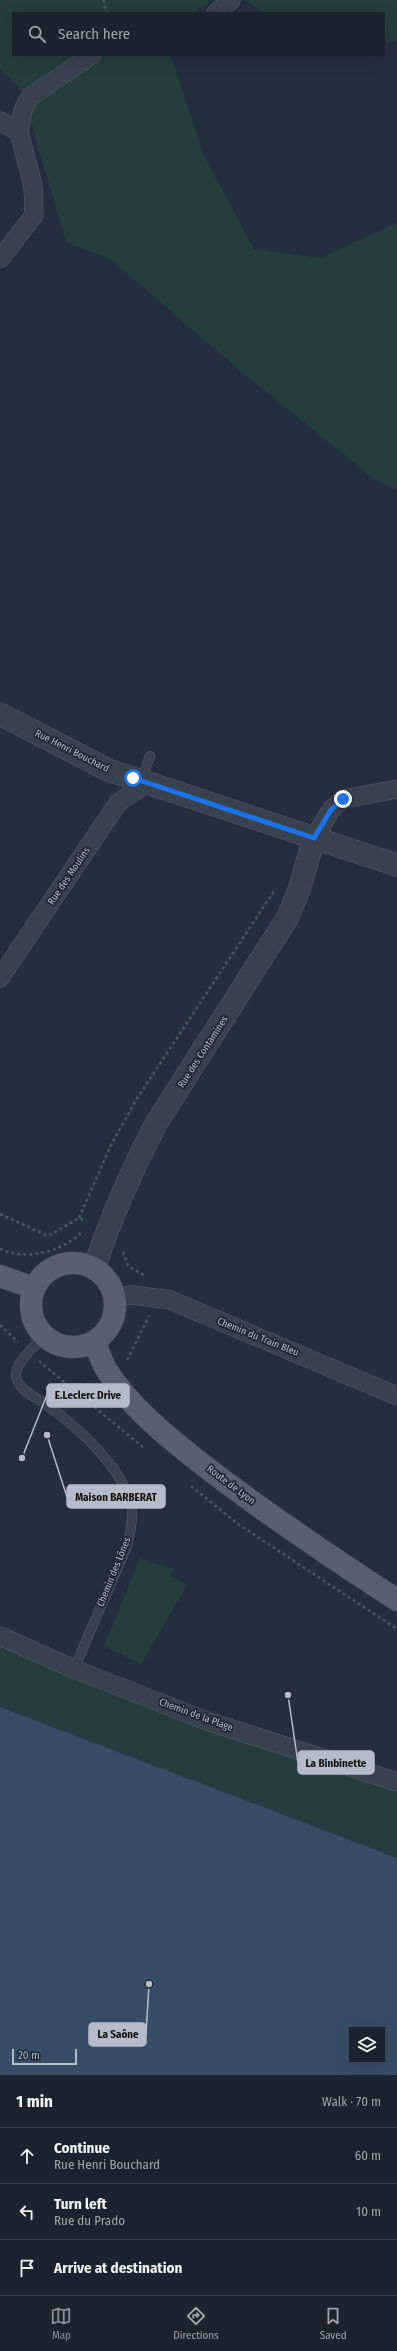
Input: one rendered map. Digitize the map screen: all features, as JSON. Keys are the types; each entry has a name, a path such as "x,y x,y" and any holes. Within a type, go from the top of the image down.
{"main road":[{"path":"66,1263 80,1263 94,1268 104,1276 111,1286 115,1298 115,1310 111,1322 104,1333 95,1341 73,1347 61,1345 45,1336 37,1326 32,1314 31,1301 34,1288 42,1276 53,1267 66,1263"},
{"path":"0,1276 34,1288"},
{"name":"Route de Lyon","path":"95,1341 107,1372 126,1396 160,1430 218,1476 306,1541 397,1600"}],"street":[{"path":"217,12 231,0"},
{"path":"0,259 34,215 33,186 18,132 23,110 30,97 91,56"},
{"path":"0,121 18,132"},
{"name":"Rue Henri Bouchard","path":"0,714 108,770 397,865"},
{"name":"Rue des Moulins","path":"0,978 118,803 144,782"},
{"path":"314,838 331,810 343,799 397,789"},
{"name":"Rue des Contamines","path":"94,1268 107,1228 142,1150 157,1122 288,917 299,890 314,838"},
{"name":"Chemin du Train Bleu","path":"115,1298 133,1295 170,1300 397,1396"},
{"name":"Chemin de la Plage","path":"0,1636 74,1669 208,1721 397,1782"}],"lane":[{"path":"144,782 150,756"},
{"name":"Chemin des Lônes","path":"45,1336 29,1352 18,1367 16,1376 19,1385 58,1413 93,1444 119,1477 128,1494 132,1511 131,1528 126,1546 74,1669"}],"path":[{"path":"103,0 107,12"},
{"path":"0,1214 48,1236 79,1218 111,1145 136,1100 269,896 278,887"},
{"path":"79,1218 93,1223"},
{"path":"0,1249 19,1255 37,1254 73,1242 85,1229"},
{"path":"122,1247 128,1266 147,1277"},
{"path":"126,1360 152,1309"},
{"path":"79,1394 91,1382"}],"green space":[{"path":"0,0 212,0 195,12 12,12 12,56 171,56 203,154 254,249 320,258 397,223 397,490 374,479 231,363 112,260 66,242 22,91 0,69"},
{"path":"245,0 397,0 397,40 385,45 385,12 263,12"},
{"path":"140,1558 173,1569 170,1576 187,1585 141,1664 104,1646"},
{"path":"0,1641 397,1788 397,1858 0,1707"}],"water":[{"path":"0,1707 397,1858 397,2075 0,2075"}],"place":[{"name":"Maison BARBERAT","path":"47,1435"},
{"name":"E.Leclerc Drive","path":"22,1458"},
{"name":"La Binbinette","path":"288,1695"},
{"name":"La Saône","path":"149,1984"}],"route":[{"path":"133,778 314,838 331,810 343,799"}]}
